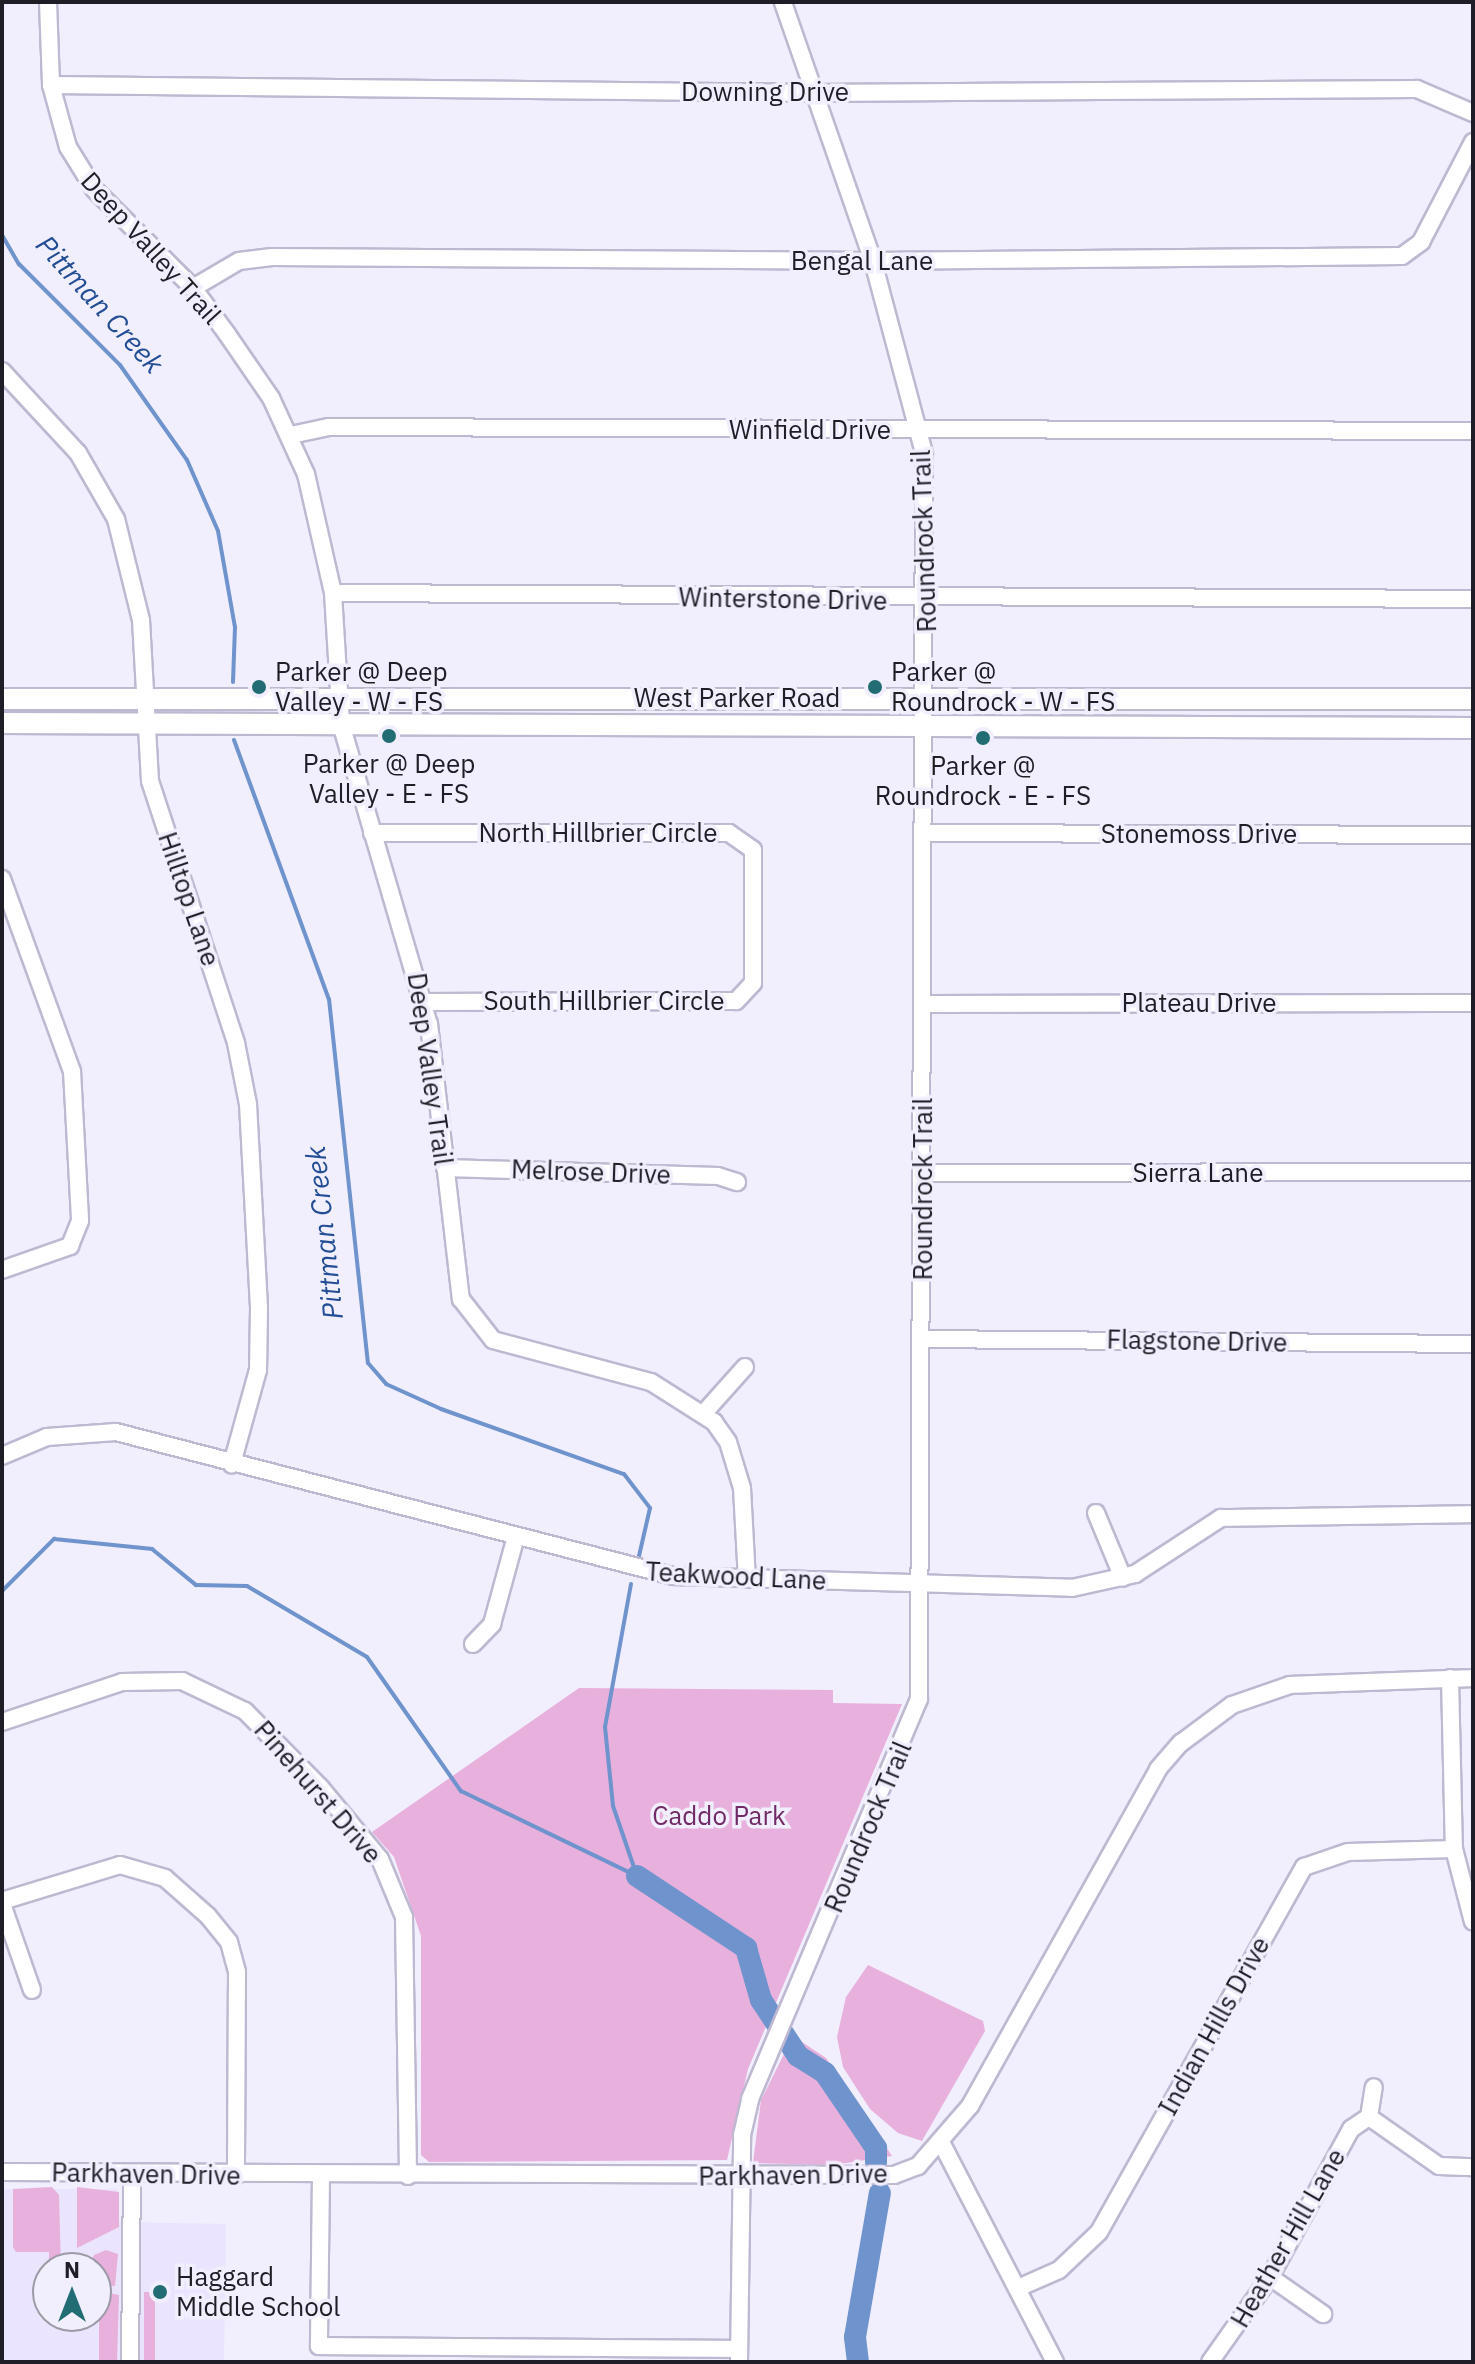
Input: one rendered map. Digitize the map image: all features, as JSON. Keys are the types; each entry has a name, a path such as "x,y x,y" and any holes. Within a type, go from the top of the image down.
{"main road":[{"name":"West Parker Road","path":"2,699 145,695 1473,699"},
{"name":"West Parker Road","path":"2,723 1473,728"}],"street":[{"name":"Deep Valley Trail","path":"48,2 51,85 68,147 94,189 193,288 291,435 318,514 333,593 341,724 423,1002 461,1299 480,1329 493,1340 651,1382 703,1414 728,1442 737,1464 747,1579"},
{"name":"Roundrock Trail","path":"739,2355 740,2178 750,2099 913,1724 920,1582 927,600 920,431 873,261 783,2"},
{"name":"Downing Drive","path":"51,85 814,93 1417,89 1473,113"},
{"name":"Bengal Lane","path":"193,288 239,261 272,257 873,261 1402,256 1421,242 1473,142"},
{"name":"Hilltop Lane","path":"2,371 78,453 116,519 136,588 150,781 215,974 248,1104 258,1370 232,1464"},
{"name":"Winfield Drive","path":"291,435 329,427 1473,431"},
{"name":"Winterstone Drive","path":"333,593 927,600 1473,599"},
{"name":"North Hillbrier Circle","path":"372,833 729,833 753,850 756,913"},
{"name":"Stonemoss Drive","path":"925,833 1473,835"},
{"path":"2,879 72,1071 80,1221 70,1246 2,1270"},
{"name":"South Hillbrier Circle","path":"423,1002 736,1001 753,983 756,913"},
{"name":"Plateau Drive","path":"924,1004 1473,1003"},
{"name":"Melrose Drive","path":"445,1168 718,1176 737,1182"},
{"name":"Sierra Lane","path":"923,1173 1473,1172"},
{"name":"Flagstone Drive","path":"921,1339 1473,1344"},
{"path":"703,1414 745,1367"},
{"name":"Teakwood Lane","path":"2,1456 84,1431 116,1432 641,1572 747,1579 1072,1588 1123,1578 1221,1518 1473,1514"},
{"path":"1096,1513 1123,1578"},
{"path":"473,1644 492,1624 515,1540"},
{"path":"1450,1678 1454,1849 1473,1922"},
{"name":"Parkhaven Drive","path":"2,2172 740,2178 894,2175 918,2166 942,2144 1010,2038 1158,1769 1181,1743 1260,1692 1320,1681 1473,1678"},
{"name":"Pinehurst Drive","path":"2,1722 122,1682 182,1681 245,1711 321,1788 380,1859 404,1917 408,2176"},
{"name":"Indian Hills Drive","path":"1018,2288 1059,2270 1099,2232 1304,1867 1348,1852 1454,1849"},
{"path":"32,1990 2,1902 120,1865 165,1878 208,1916 229,1942 237,1972 236,2175"},
{"path":"1374,2087 1369,2117 1439,2166 1473,2167"},
{"name":"Heather Hill Lane","path":"1210,2362 1270,2277 1351,2129 1369,2117"},
{"path":"942,2144 1055,2362"},
{"path":"130,2362 132,2173"},
{"path":"321,2176 319,2346 552,2356 739,2355"},
{"path":"1270,2277 1323,2314"}],"shaded area":[{"name":"Haggard Middle School","path":"2,2189 117,2189 118,2222 226,2224 224,2362 2,2362"}],"green space":[{"name":"Caddo Park","path":"579,1688 833,1690 833,1703 902,1704 748,2069 727,2160 429,2162 421,2155 421,1936 394,1857 372,1832"},
{"path":"868,1965 983,2021 985,2031 922,2141 898,2133 870,2109 843,2067 837,2037 846,1997"},
{"path":"793,2036 826,2058 892,2156 833,2165 753,2163 761,2100"},
{"path":"52,2187 59,2195 61,2252 16,2252 13,2247 13,2189"},
{"path":"77,2187 119,2192 119,2227 77,2248"},
{"path":"112,2252 118,2254 115,2286 112,2286"},
{"path":"144,2292 155,2292 155,2362 144,2362"},
{"path":"112,2294 119,2295 117,2362 99,2362 99,2332 112,2332"}],"waterway":[{"name":"Pittman Creek","path":"2,235 19,264 120,365 187,460 218,531 235,627 233,682"},
{"name":"Pittman Creek","path":"234,740 329,999 368,1363 386,1384 441,1409 624,1474 650,1508 639,1556"},
{"path":"2,1591 54,1539 152,1549 196,1585 247,1586 367,1657 461,1791 637,1876"},
{"name":"Pittman Creek","path":"631,1584 605,1727 613,1806 637,1876"},
{"name":"Pittman Creek","path":"637,1876 746,1948 761,2000 798,2056 825,2073 876,2148 876,2162"},
{"name":"Pittman Creek","path":"858,2362 855,2337 880,2193"}],"place":[{"name":"Parker @ Deep Valley - W - FS","path":"259,687"},
{"name":"Parker @ Roundrock - W - FS","path":"875,687"},
{"name":"Parker @ Deep Valley - E - FS","path":"389,736"},
{"name":"Parker @ Roundrock - E - FS","path":"983,738"},
{"name":"Haggard Middle School","path":"160,2292"}]}
